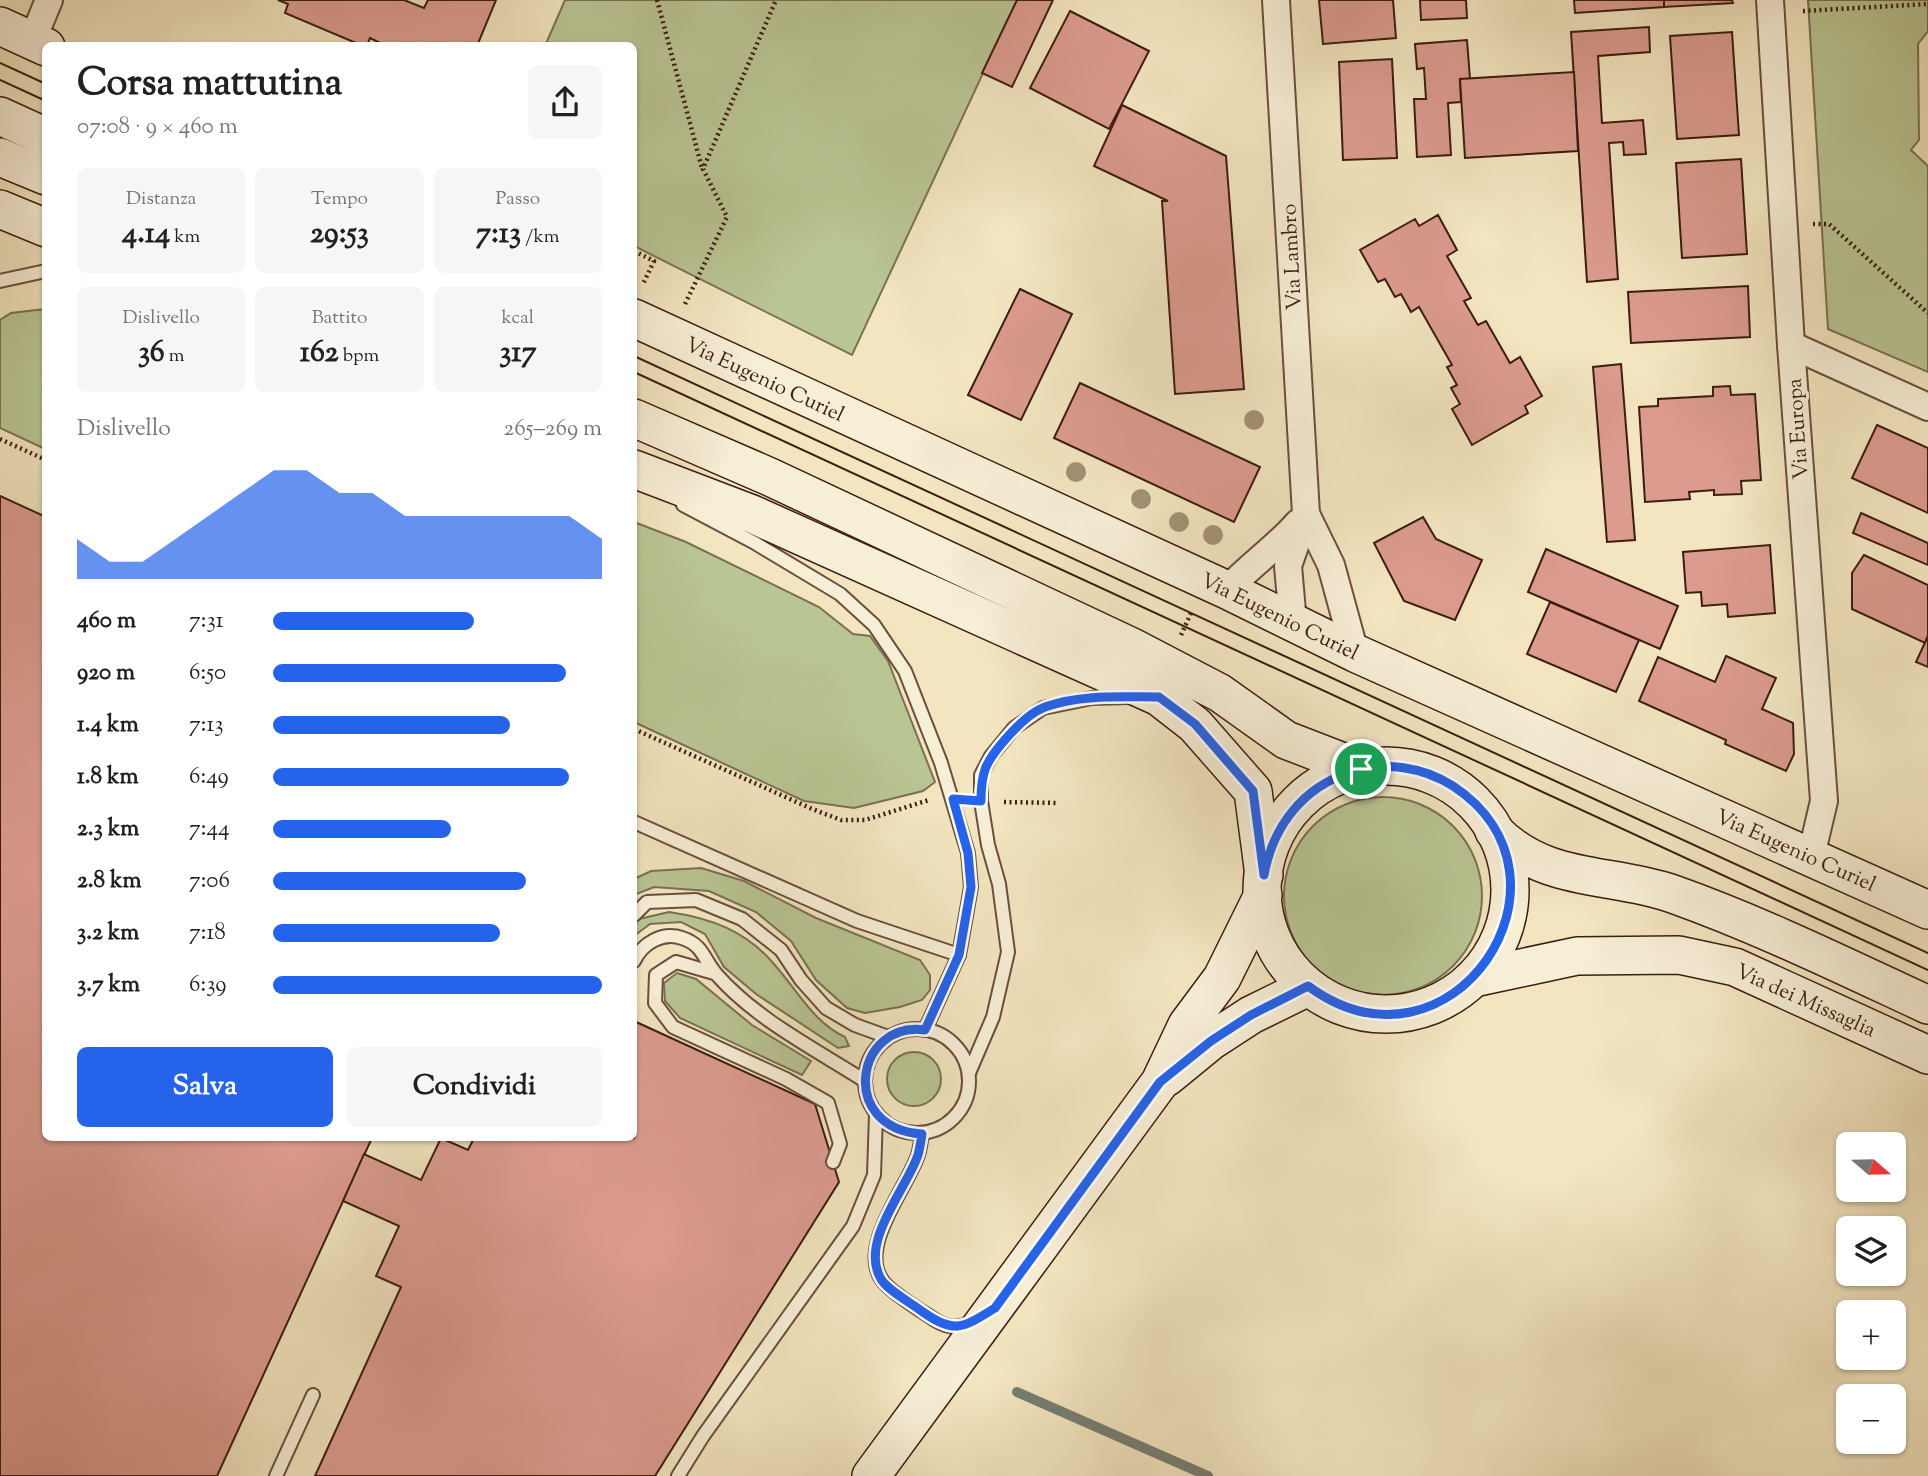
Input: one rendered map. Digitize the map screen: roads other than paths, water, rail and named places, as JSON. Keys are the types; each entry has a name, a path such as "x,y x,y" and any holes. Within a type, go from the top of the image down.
{"main road":[{"path":"0,116 42,135"},
{"path":"0,158 42,174"},
{"path":"0,209 42,226"},
{"path":"0,236 42,251"},
{"name":"Via Eugenio Curiel","path":"637,319 1227,590 1355,653 1928,910"},
{"path":"637,419 770,477 1130,646 1220,693 1286,740 1361,769"},
{"path":"646,480 752,514 1159,697 1195,724 1253,791 1263,885 1222,978 1187,1025 1160,1082 871,1476"},
{"name":"Via dei Missaglia","path":"1380,767 1403,768 1433,775 1471,800 1494,831 1508,867 1510,897 1499,942 1474,978 1461,990 1434,1005 1389,1014 1343,1007 1308,986 1289,967 1273,940 1264,911 1263,885 1273,843 1293,810 1328,781 1361,769 1380,767"},
{"name":"Via dei Missaglia","path":"1494,831 1527,856 1570,874 1670,893 1783,937 1928,1005"},
{"name":"Via dei Missaglia","path":"1474,978 1577,956 1679,955 1735,967 1928,1055"},
{"path":"1160,1082 1251,1015 1308,986"}],"street":[{"path":"26,38 50,0"},
{"name":"Via Lambro","path":"1276,0 1306,514"},
{"name":"Via Europa","path":"1770,0 1791,345 1824,801 1811,856"},
{"path":"1791,345 1928,407"},
{"path":"1227,590 1244,571 1278,545 1306,514"},
{"path":"1293,623 1288,566 1306,514"},
{"path":"1306,514 1331,565 1355,653"}],"lane":[{"path":"0,281 42,272"},
{"path":"670,498 755,543 840,594 874,625 905,671 953,799 968,853 971,887 959,955 925,1030"},
{"path":"968,1073 993,1017 1008,951 999,884 988,845 981,801 981,775 990,756 1014,728 1043,708 1092,698 1159,697"},
{"path":"637,823 857,921 959,955"},
{"path":"637,912 647,902 696,900 742,919 781,950 801,980 825,1008 855,1025 888,1037"},
{"path":"637,954 653,939 680,937 703,950 714,973 742,1001 864,1082"},
{"path":"714,973 676,962 656,975 654,1003 673,1027 786,1079 828,1103 840,1144 833,1162"},
{"path":"904,1030 938,1033 953,1042 963,1056 968,1073 969,1090 963,1106 953,1120 939,1129 922,1134 889,1126 876,1114 868,1099 864,1082 867,1064 876,1049 888,1037 904,1030"},
{"path":"678,1476 703,1436 853,1226 874,1175 876,1114"},
{"path":"922,1134 918,1155 899,1190 878,1240 875,1263 882,1282 944,1326 966,1325 995,1308"},
{"path":"276,1476 313,1395"}],"waterway":[{"path":"1017,1392 1208,1476"}],"tram line":[{"path":"0,63 42,82"},
{"path":"0,80 42,99"},
{"path":"637,357 1928,953"},
{"path":"637,373 1928,970"}]}
